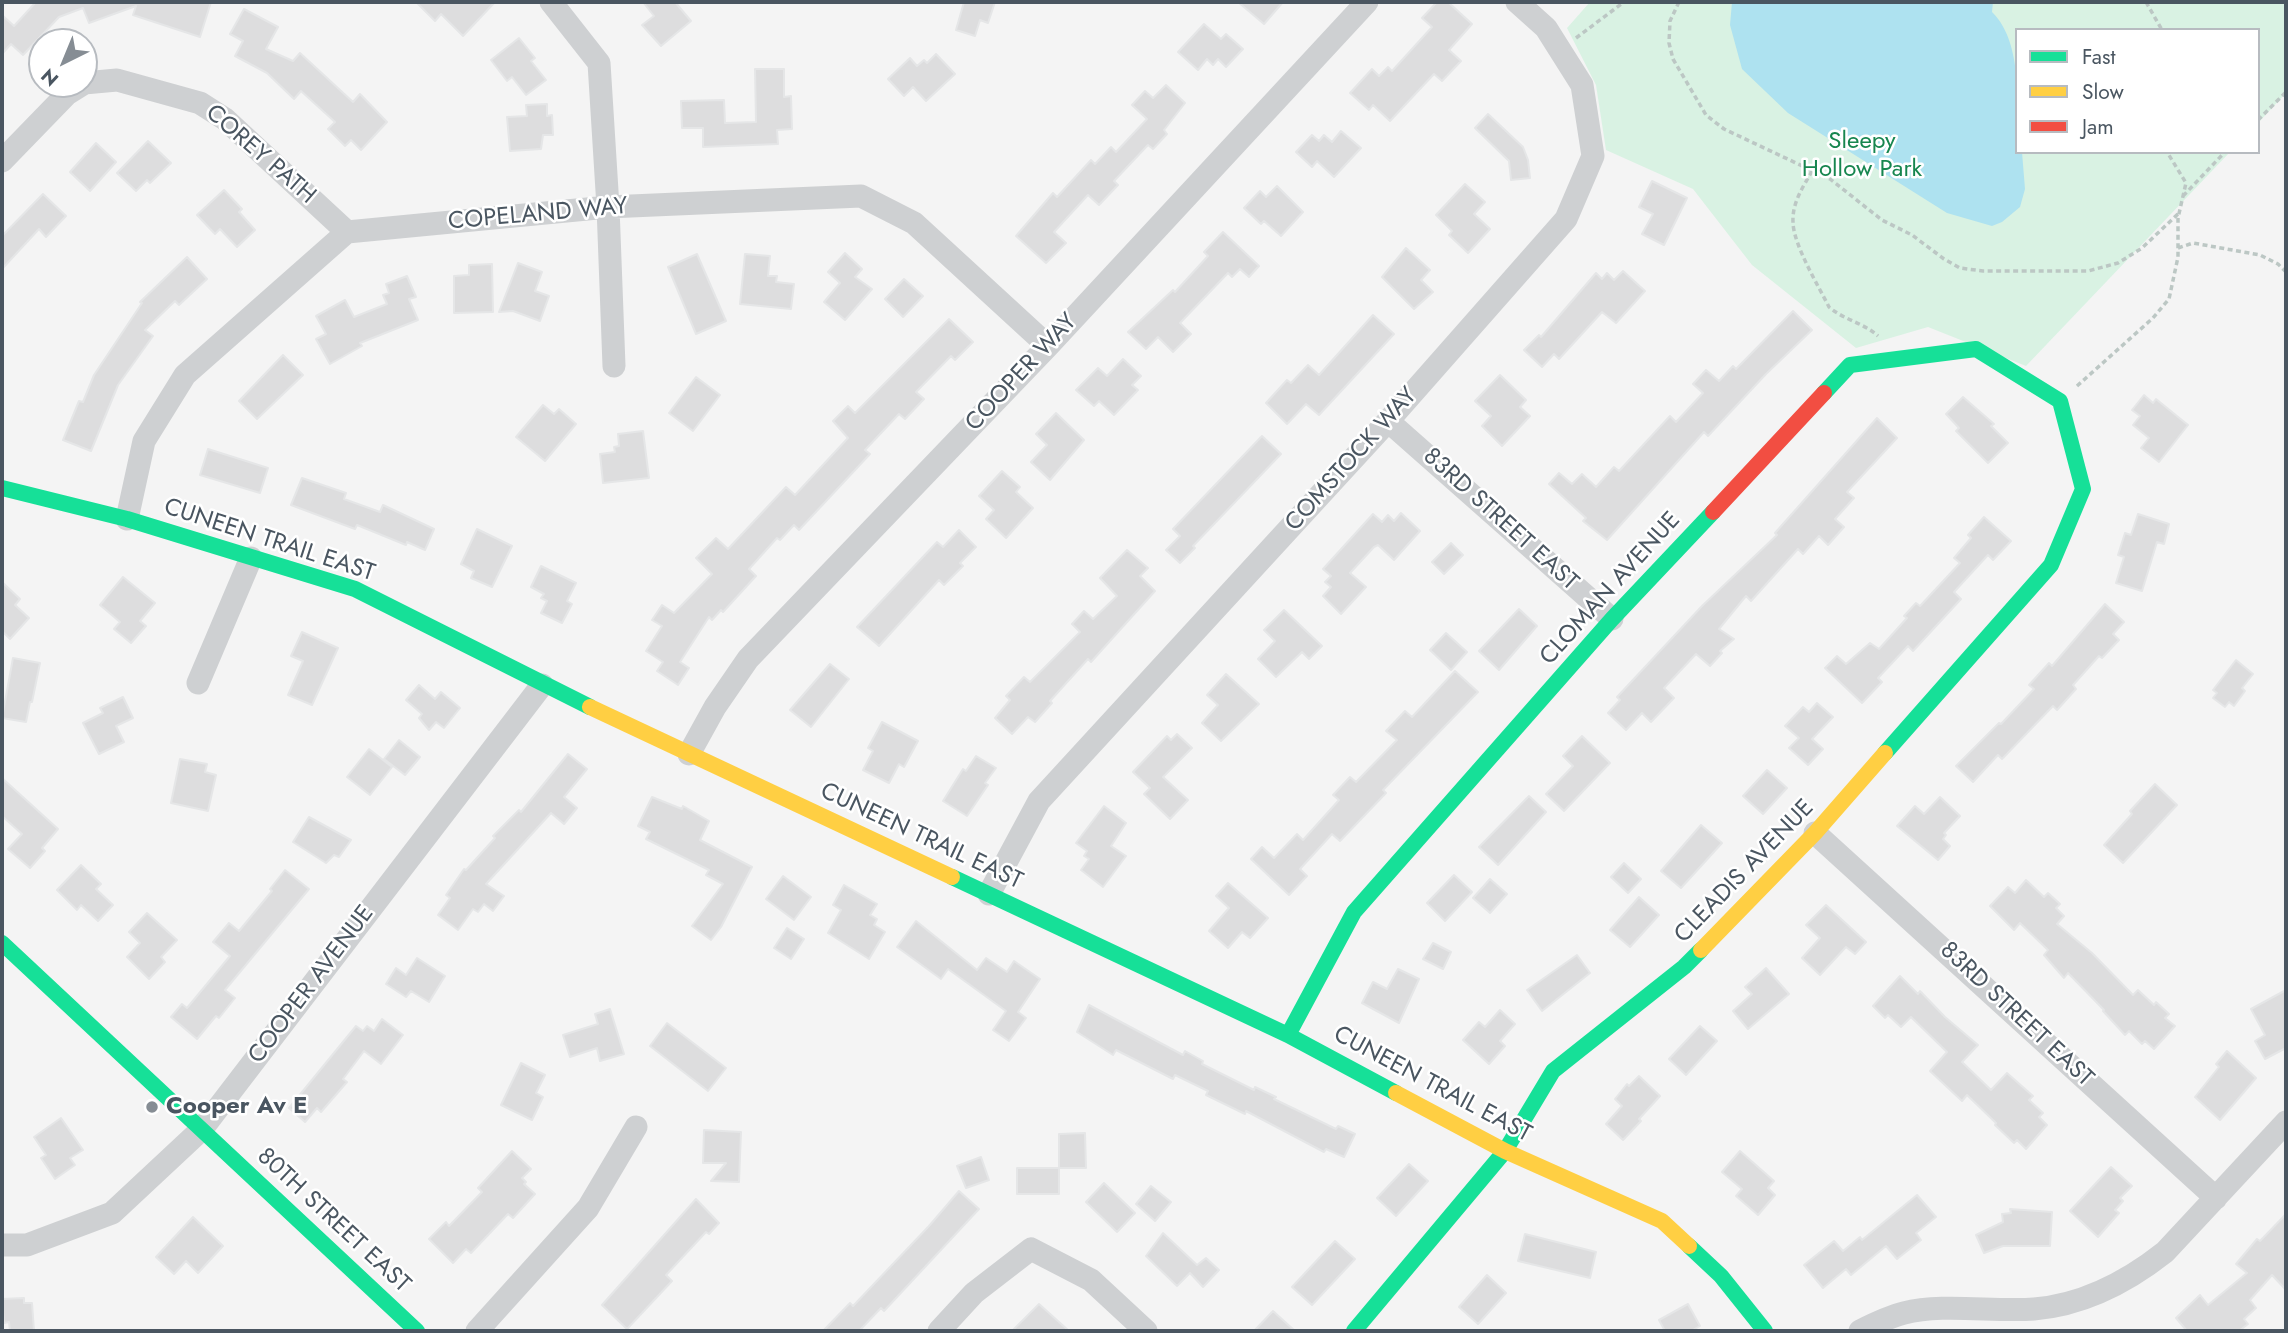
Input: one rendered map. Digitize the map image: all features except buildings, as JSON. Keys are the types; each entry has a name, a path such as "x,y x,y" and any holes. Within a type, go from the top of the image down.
{"street":[{"path":"551,2 599,63 614,366"},
{"name":"COOPER WAY","path":"689,754 715,707 748,660 1048,346 1367,2"},
{"name":"COMSTOCK WAY","path":"989,894 1038,801 1388,421 1566,219 1592,156 1582,85 1546,28 1517,2"},
{"name":"COREY PATH","path":"98,82 117,79 200,103 225,119 347,232"},
{"name":"COREY PATH","path":"2,161 62,98"},
{"name":"COPELAND WAY","path":"347,232 608,207 861,196 914,223 1048,346"},
{"path":"127,519 144,442 185,375 347,232"},
{"name":"CLOMAN AVENUE","path":"1288,1035 1354,912 1612,619 1850,365 1976,349 2060,401"},
{"name":"CLEADIS AVENUE","path":"1354,1331 1505,1152 1553,1071 1684,967 1815,833 2051,565 2083,489 2060,401"},
{"name":"83RD STREET EAST","path":"1388,421 1612,619"},
{"name":"CUNEEN TRAIL EAST","path":"2,488 127,519 355,589 542,685 1288,1035 1505,1152 1662,1221 1721,1276 1765,1331"},
{"path":"198,683 251,558"},
{"name":"COOPER AVENUE","path":"2,1245 27,1245 112,1213 202,1129 542,685"},
{"name":"83RD STREET EAST","path":"1815,833 2216,1198"},
{"name":"80TH STREET EAST","path":"2,943 417,1331"},
{"path":"1860,1331 1906,1312 2035,1309 2082,1299 2116,1285 2146,1267 2182,1236 2286,1122"},
{"path":"477,1331 588,1208 636,1128"},
{"path":"939,1331 974,1293 1031,1249 1091,1280 1146,1331"}],"path":[{"path":"1560,50 1624,2"},
{"path":"1679,2 1670,20 1669,43 1672,59 1706,115 1724,129 1830,179 1882,220 1912,235 1960,268 1983,271 2088,271 2118,263 2142,248 2179,213"},
{"path":"2146,2 2161,28"},
{"path":"2260,118 2286,92"},
{"path":"2060,401 2153,318 2169,299 2178,248 2179,213 2186,183 2168,154"},
{"path":"2182,197 2223,154"},
{"path":"1812,171 1798,197 1792,223 1807,264 1829,307 1838,315 1870,328 1897,359"},
{"path":"2178,248 2193,243 2260,255 2278,264 2286,272"}],"green space":[{"name":"Sleepy Hollow Park","path":"1590,2 2286,2 2286,93 2260,121 2260,28 2015,28 2015,154 2228,154 2026,366 1928,327 1856,348 1752,265 1693,189 1606,150 1596,85 1567,28"}],"water":[{"path":"1732,2 1993,2 1992,12 2009,41 2015,65 2015,154 2022,154 2025,189 2020,207 2002,222 1992,226 1947,213 1788,113 1742,69 1730,25"}],"traffic: fast":[{"path":"1824,393 1850,365 1976,349 2060,401 2083,489 2051,565 1885,753"},
{"path":"2,488 127,519 355,589 590,707"},
{"path":"1288,1035 1354,912 1612,619 1713,512"},
{"path":"952,877 1288,1035 1396,1093"},
{"path":"2,943 417,1331"},
{"path":"1354,1331 1505,1151 1553,1071 1684,967 1701,950"},
{"path":"1689,1246 1721,1276 1765,1331"}],"traffic: slow":[{"path":"590,707 952,877"},
{"path":"1701,950 1815,833 1885,753"},
{"path":"1396,1093 1505,1151 1662,1221 1689,1246"}],"traffic: jam":[{"path":"1713,512 1824,393"}],"place":[{"name":"Cooper Av E","path":"152,1107"}]}
